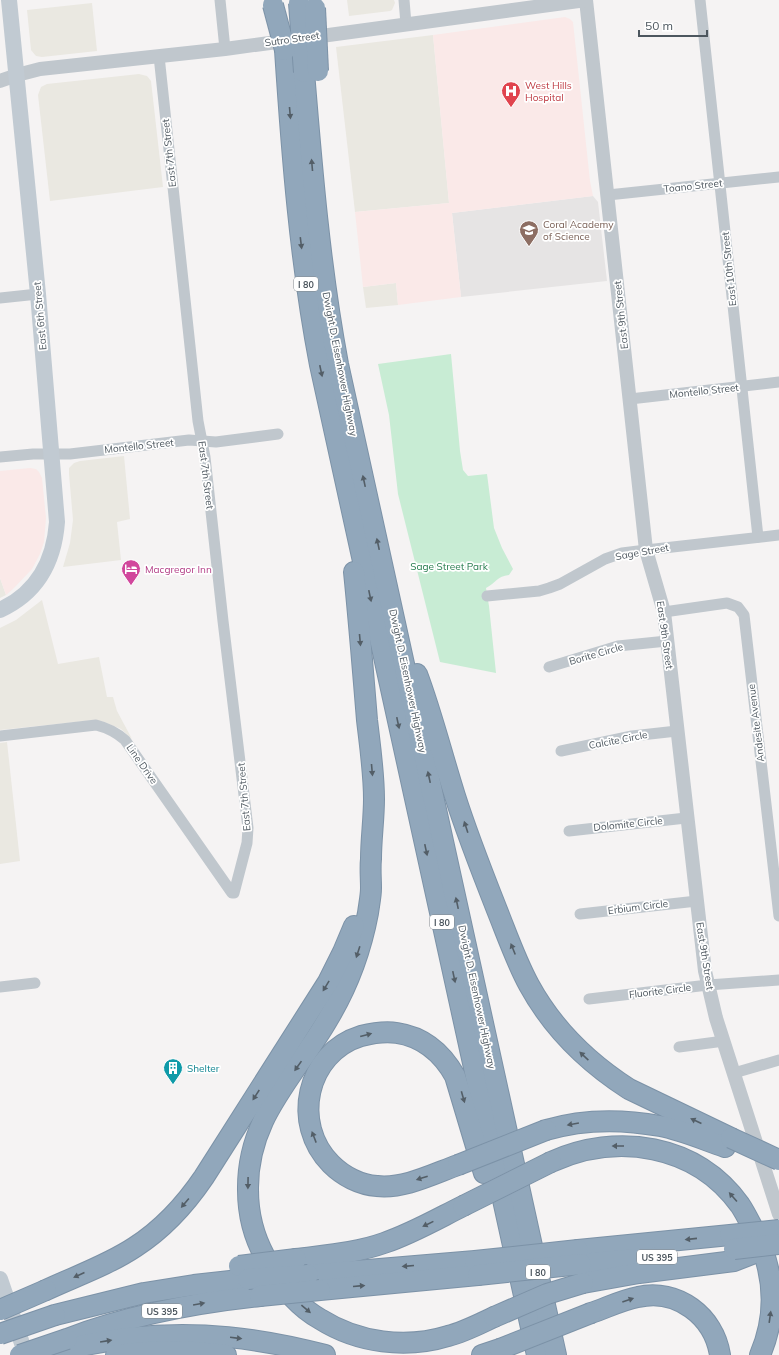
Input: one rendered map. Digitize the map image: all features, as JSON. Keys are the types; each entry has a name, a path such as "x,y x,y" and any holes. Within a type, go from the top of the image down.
{"highway":[{"name":"Dwight D. Eisenhower Highway","path":"292,3 284,50 303,72 300,237 308,299 320,365 347,490 537,1355"},
{"name":"Dwight D. Eisenhower Highway","path":"292,3 303,72 316,211 325,287 342,382 556,1355"},
{"path":"347,490 373,786 373,822 370,858 371,890 361,943 353,969 342,995 328,1020 275,1099 255,1138 250,1158 248,1178 248,1199 254,1229 262,1252 282,1286 313,1316 342,1331 358,1337 396,1343 414,1343 432,1340 464,1331 494,1316 547,1294 580,1266"},
{"path":"395,623 424,692 473,849 522,971 541,1005 554,1024 575,1047 614,1080 779,1167"},
{"path":"0,1310 115,1259 135,1248 173,1217 194,1191 312,1008 336,968 350,937 360,905 370,858"},
{"path":"527,1355 482,1168 461,1092 456,1076 449,1065 440,1054 420,1040 401,1034 381,1032 368,1034 350,1041 334,1052 324,1063 312,1085 309,1096 309,1122 318,1147 326,1159 336,1169 348,1177 362,1183 377,1186 392,1186 405,1183 458,1165 546,1130 580,1123 610,1121 660,1126 733,1144 779,1160"},
{"path":"0,1334 55,1315 109,1301 168,1280 192,1274 243,1273 296,1259 350,1252 385,1243 575,1152 600,1147 622,1146 645,1148 668,1153 689,1162 721,1185 733,1196 745,1213 760,1242 771,1278 772,1303 768,1328 760,1355"},
{"path":"520,1190 540,1251 570,1355"},
{"path":"733,1248 776,1240"},
{"name":"US 395","path":"20,1355 67,1344 106,1325 152,1313 201,1304 260,1296 314,1282 477,1268 580,1266 733,1248 776,1240"},
{"name":"US 395","path":"243,1273 314,1282"},
{"path":"491,1352 638,1296 655,1295 672,1298 689,1306 703,1318 714,1334 720,1355"},
{"path":"32,1355 67,1344 174,1335 201,1335 263,1341 325,1355"},
{"path":"116,1355 163,1351 226,1355"}],"main road":[{"name":"East 6th Street","path":"0,610 30,590 43,573 53,549 57,522 38,294 10,0"},
{"path":"0,1279 26,1355"}],"street":[{"path":"220,0 225,48"},
{"path":"404,0 406,24"},
{"name":"Sutro Street","path":"0,81 17,75 40,70 225,48 586,0"},
{"name":"East 9th Street","path":"586,0 646,550 664,612 686,818 705,971 724,1041 779,1214"},
{"name":"East 10th Street","path":"700,0 758,537"},
{"name":"East 7th Street","path":"159,56 198,421 205,457 248,828 247,843 234,893"},
{"name":"Toano Street","path":"608,196 779,177"},
{"path":"0,298 38,294"},
{"name":"Montello Street","path":"630,399 779,382"},
{"name":"Montello Street","path":"0,457 33,454 71,454 189,440 216,442 278,434"},
{"name":"Sage Street","path":"487,596 539,591 549,588 560,584 605,559 622,553 779,535"},
{"name":"Andesite Avenue","path":"664,612 727,603 738,607 744,615 779,916"},
{"name":"Borite Circle","path":"549,668 618,646 666,641"},
{"name":"Line Drive","path":"0,736 96,725 107,728 116,733 125,740 232,893 234,893"},
{"name":"Calcite Circle","path":"561,751 632,736 677,731"},
{"name":"Dolomite Circle","path":"569,831 686,818"},
{"name":"Erbium Circle","path":"580,914 697,901"},
{"name":"Fluorite Circle","path":"589,999 708,985 779,980"},
{"path":"0,987 35,983"},
{"path":"679,1048 724,1041"},
{"path":"734,1073 779,1060"}],"shaded area":[{"path":"347,0 394,0 395,3 390,11 349,16"},
{"path":"92,3 97,51 42,57 36,56 31,50 27,10"},
{"name":"West Hills Hospital","path":"565,17 573,22 590,181 593,196 452,213 461,297 398,305 396,283 363,287 355,212 449,203 433,35"},
{"path":"433,35 449,203 355,212 336,47"},
{"path":"139,74 147,76 151,81 163,187 50,201 38,95 41,87 47,84"},
{"name":"Coral Academy of Science","path":"593,196 598,202 607,281 461,297 452,213"},
{"path":"396,283 398,305 366,308 363,287"},
{"path":"124,456 130,519 117,522 121,560 63,567 70,543 73,520 69,468 74,463 80,461"},
{"path":"30,468 36,469 42,478 46,518 44,542 40,554 32,569 6,595 0,578 0,471"},
{"path":"0,578 6,595 0,598"},
{"path":"42,600 58,664 99,657 107,697 113,697 117,711 132,739 121,729 95,720 0,730 0,628 16,620"},
{"path":"7,742 20,861 0,864 0,743"}],"green space":[{"name":"Sage Street Park","path":"451,354 463,470 468,476 487,474 494,528 513,569 509,575 499,578 486,588 496,673 440,662 398,494 389,415 378,364"}],"place":[{"name":"West Hills Hospital","path":"511,108"},
{"name":"Coral Academy of Science","path":"529,247"},
{"name":"Macgregor Inn","path":"131,586"},
{"name":"Shelter","path":"173,1085"}]}
